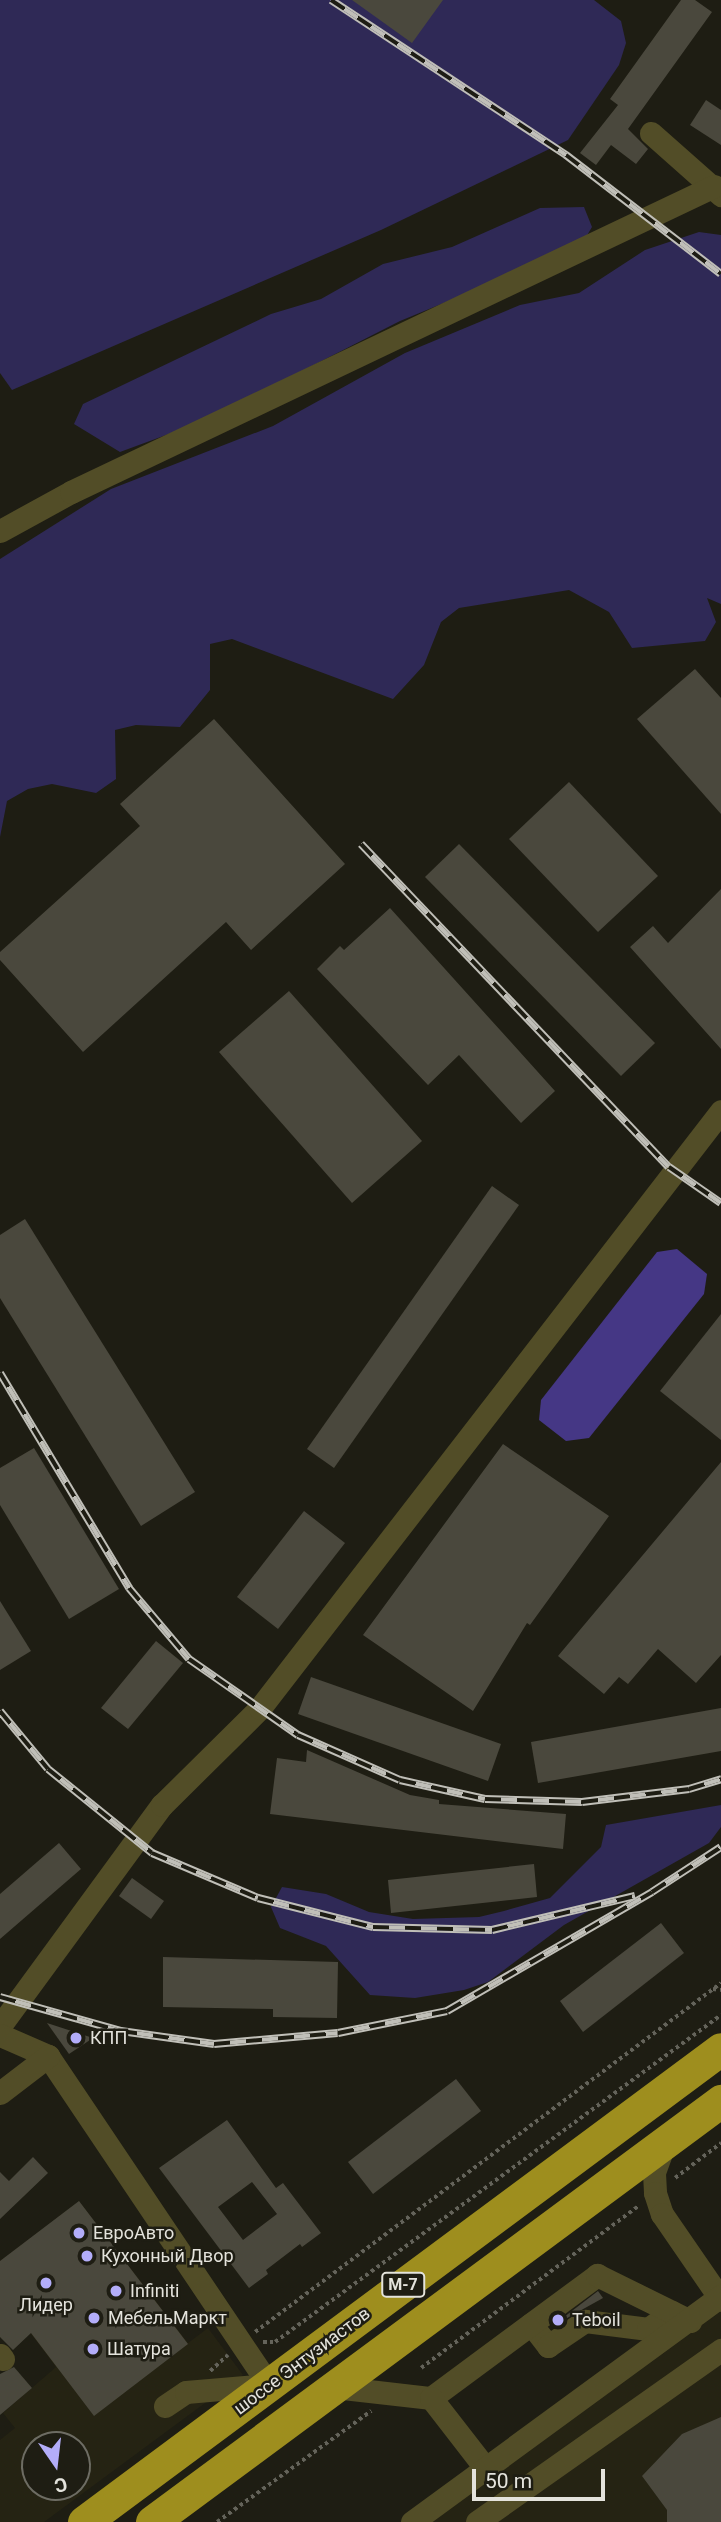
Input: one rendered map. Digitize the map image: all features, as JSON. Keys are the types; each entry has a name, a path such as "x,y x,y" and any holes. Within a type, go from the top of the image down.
{"highway":[{"name":"шоссе Энтузиастов","path":"84,2522 721,2049"},
{"name":"М-7","path":"152,2522 721,2101"}],"street":[{"path":"0,531 71,492 717,190 651,133"},
{"path":"0,2026 162,1805 260,1708 721,1111"},
{"path":"0,2035 48,2056 269,2385"},
{"path":"0,2094 48,2056"},
{"path":"531,2324 548,2346 585,2321 648,2329 720,2298 662,2214 655,2193 654,2173 665,2142"},
{"path":"334,2387 431,2398 597,2275 681,2316"},
{"path":"412,2522 486,2469 681,2316"},
{"path":"477,2522 721,2350"},
{"path":"164,2406 186,2392 269,2385"},
{"path":"431,2398 486,2469"}],"path":[{"path":"240,2344 721,1983"},
{"path":"713,1989 721,1990"},
{"path":"240,2344 275,2342 721,2015"},
{"path":"421,2368 721,2143"},
{"path":"217,2522 377,2406"}],"shaded area":[{"path":"0,0 594,0 621,21 626,43 619,65 568,140 381,230 12,390 0,373"},
{"path":"584,207 592,227 580,247 400,321 204,421 120,452 74,424 83,404 271,314 321,299 383,264 452,247 540,208"},
{"path":"699,232 721,235 721,604 707,598 716,622 705,641 632,648 609,612 569,590 459,608 441,622 424,665 393,699 232,639 210,644 210,690 180,727 136,725 115,730 116,779 96,793 52,784 28,789 7,801 0,837 0,559 111,489 273,426 405,353 520,305 579,293 645,250"},
{"path":"677,1249 707,1274 704,1294 589,1438 566,1441 539,1420 541,1400 657,1252"},
{"path":"721,1805 721,1827 709,1843 564,1925 488,1982 464,1990 415,1998 370,1995 326,1946 280,1928 271,1907 282,1887 326,1894 369,1912 413,1919 479,1917 550,1898 601,1847 606,1825"},
{"path":"79,2201 188,2343 208,2328 243,2375 91,2487 91,2431 21,2431 21,2501 72,2501 44,2522 0,2522 0,2440 15,2428 3,2413 56,2367 0,2293 0,2261"},
{"path":"721,2311 721,2522 432,2522"}],"building":[{"path":"352,0 443,0 412,43"},
{"path":"681,0 695,0 712,12 628,129 648,149 636,164 611,145 596,165 580,153 618,105 610,99"},
{"path":"706,100 721,110 721,145 690,125"},
{"path":"695,669 721,698 721,814 637,719"},
{"path":"214,719 345,864 251,950 226,922 83,1052 0,960 0,952 140,826 120,804"},
{"path":"569,782 658,876 598,932 509,839"},
{"path":"459,844 655,1043 621,1076 425,877"},
{"path":"721,889 721,1049 630,947 653,926 668,943"},
{"path":"390,908 555,1091 521,1123 459,1055 428,1085 317,969 340,946 344,950"},
{"path":"289,991 422,1141 352,1203 219,1052"},
{"path":"492,1186 519,1205 334,1468 307,1449"},
{"path":"25,1219 195,1492 141,1526 0,1298 0,1235"},
{"path":"721,1314 721,1440 660,1391"},
{"path":"503,1444 609,1516 530,1625 527,1623 473,1711 363,1635"},
{"path":"34,1448 119,1589 69,1619 0,1505 0,1468"},
{"path":"721,1462 721,1655 696,1683 658,1649 628,1684 619,1677 604,1694 558,1656"},
{"path":"304,1511 345,1543 278,1629 237,1597"},
{"path":"0,1601 31,1651 0,1670"},
{"path":"156,1641 183,1663 128,1729 101,1708"},
{"path":"311,1677 501,1744 488,1781 298,1714"},
{"path":"721,1708 721,1751 538,1783 531,1742"},
{"path":"307,1750 410,1795 439,1800 439,1804 566,1814 563,1849 270,1814 277,1758 306,1762"},
{"path":"59,1843 81,1869 0,1939 0,1894"},
{"path":"534,1864 537,1897 391,1913 388,1880"},
{"path":"132,1878 164,1901 151,1919 119,1896"},
{"path":"661,1923 684,1953 583,2032 560,2001"},
{"path":"163,1957 338,1962 337,2018 273,2017 273,2009 163,2007"},
{"name":"КПП","path":"47,2023 93,2038 69,2054"},
{"path":"456,2079 481,2111 373,2194 348,2162"},
{"path":"227,2120 276,2188 283,2183 321,2233 302,2247 300,2244 266,2270 268,2274 249,2288 159,2168","holes":["252,2182 277,2214 243,2240 218,2207"]},
{"path":"33,2157 48,2173 0,2219 0,2172 9,2181"},
{"name":"МебельМаркт","path":"79,2201 188,2344 94,2416 31,2333 13,2350 0,2337 0,2261"},
{"path":"598,2291 603,2298 551,2327"},
{"path":"14,2367 32,2388 0,2415 0,2374"},
{"path":"721,2417 721,2522 667,2522 667,2510 642,2476 682,2434"}],"railway":[{"path":"331,0 566,155 721,274"},
{"path":"361,844 669,1167 721,1203"},
{"path":"0,1373 129,1588 189,1659 298,1735 400,1780 485,1799 582,1802 689,1789 721,1779"},
{"path":"0,1711 48,1769 152,1853 258,1898 373,1927 492,1930 635,1896"},
{"path":"0,1997 121,2031 214,2044 338,2033 447,2011 652,1892 721,1847"}],"place":[{"name":"КПП","path":"76,2038"},
{"name":"ЕвроАвто","path":"79,2233"},
{"name":"Кухонный Двор","path":"87,2256"},
{"name":"Лидер","path":"46,2283"},
{"name":"Infiniti","path":"116,2291"},
{"name":"МебельМаркт","path":"94,2318"},
{"name":"Teboil","path":"558,2320"},
{"name":"Шатура","path":"93,2349"}]}
